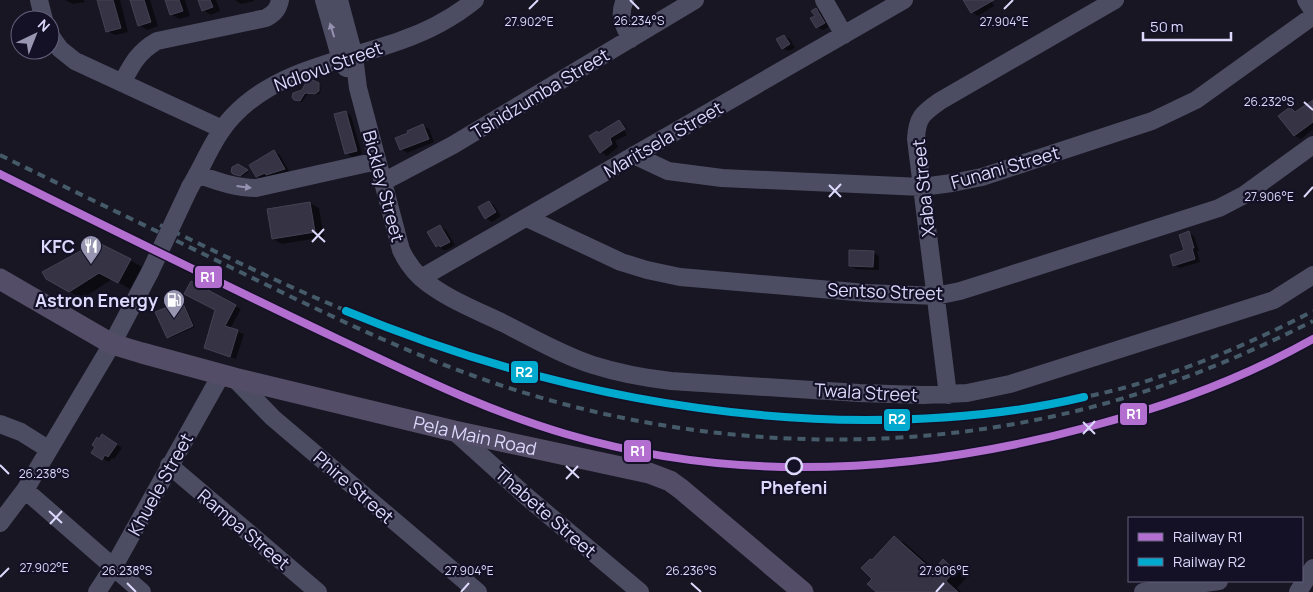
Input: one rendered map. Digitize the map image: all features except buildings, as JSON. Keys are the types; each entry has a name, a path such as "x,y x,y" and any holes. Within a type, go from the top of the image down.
{"main road":[{"name":"Pela Main Road","path":"0,278 112,344 228,376 454,431 649,473 670,481 700,504 803,592"}],"street":[{"path":"122,83 134,60 145,48 157,41 266,18 274,14 280,0"},
{"name":"Bickley Street","path":"324,0 358,88 401,250 406,260 421,278"},
{"name":"Bickley Street","path":"339,0 347,58"},
{"name":"Ndlovu Street","path":"0,523 24,490 112,344 150,272 194,181 222,129 234,115 267,88 289,78 404,40 454,16 475,0"},
{"path":"625,0 621,16 631,39"},
{"name":"Tshidzumba Street","path":"383,182 453,145 695,0"},
{"path":"824,0 844,35"},
{"name":"Maritsela Street","path":"421,278 904,0"},
{"name":"Xaba Street","path":"948,396 916,139 920,118 926,111 1116,0"},
{"path":"1306,0 1313,11"},
{"name":"Funani Street","path":"634,155 668,171 714,177 922,187 952,184 982,177 1152,121 1196,100 1313,16"},
{"path":"60,49 75,61 222,129"},
{"name":"Sentso Street","path":"527,218 621,262 680,277 867,293 936,296 960,291 1219,208 1244,196 1313,145"},
{"path":"194,181 256,188 377,161"},
{"name":"Twala Street","path":"421,278 433,287 461,302 565,354 627,374 671,380 859,393 948,396 977,392 1010,384 1274,300 1313,275"},
{"name":"Khuele Street","path":"97,592 114,566 169,466 228,376"},
{"name":"Phire Street","path":"228,376 273,418 478,592"},
{"path":"0,424 21,432 48,449"},
{"name":"Thabete Street","path":"454,431 527,497 640,592"},
{"name":"Rampa Street","path":"169,466 318,592"},
{"path":"24,490 142,592"},
{"path":"1143,592 1212,582"}],"railway":[{"path":"0,155 322,311 382,339 443,364 546,399 620,417 695,430 771,437 847,439 922,436 998,427 1072,412 1165,385 1225,362 1313,321"},
{"path":"0,174 297,320 424,379 508,415 566,434 631,450 697,461 763,466 829,467 895,463 1027,442 1120,418 1205,390 1260,366 1313,339"},
{"path":"160,225 312,296 364,318 442,346 522,371 603,391 684,406 767,416 850,420 933,418 1016,409 1075,399 1134,385 1180,370 1248,343 1313,311"}],"rail line":[{"name":"R1","path":"0,174 297,320 424,379 508,415 566,434 631,450 697,461 763,466 829,467 895,463 1027,442 1120,418 1205,390 1260,366 1313,339"},
{"name":"R2","path":"346,311 472,357 536,376 666,403 732,412 799,418 921,419 1003,412 1084,397"}],"place":[{"name":"KFC","path":"91,265"},
{"name":"Astron Energy","path":"174,319"},
{"name":"Phefeni","path":"794,466"}]}
